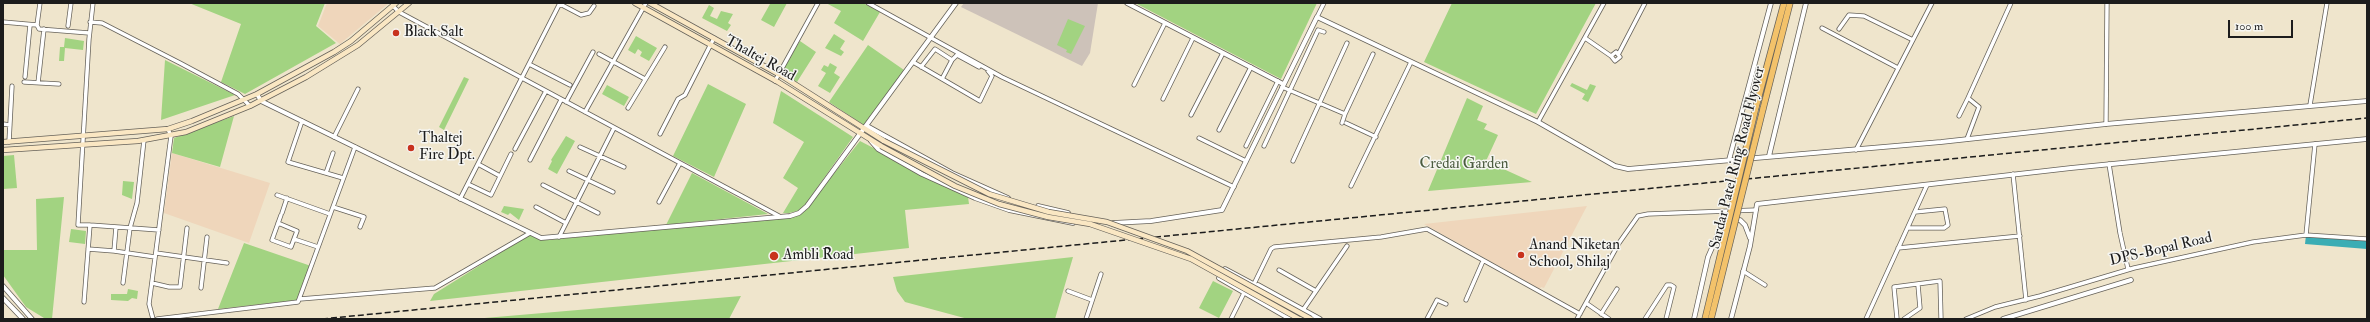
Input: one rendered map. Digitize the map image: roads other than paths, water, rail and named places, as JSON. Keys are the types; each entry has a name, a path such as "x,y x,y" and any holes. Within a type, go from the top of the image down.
{"highway":[{"name":"Sardar Patel Ring Road Flyover","path":"1705,319 1784,3"},
{"name":"Sardar Patel Ring Road Flyover","path":"1711,319 1790,3"}],"main road":[{"path":"3,150 84,143 144,140 171,136 261,101 347,53 409,3"},
{"name":"Thaltej Road","path":"635,3 644,5 711,45 775,80 870,140 955,186 999,204 1048,217 1090,224 1191,259 1299,319"},
{"name":"Thaltej Road","path":"650,3 779,74 866,127 873,134 884,141 989,194 1049,212 1107,222 1187,251 1311,319"},
{"path":"3,142 168,129 257,94 345,45 394,4"}],"street":[{"path":"40,3 37,25 39,29 89,33"},
{"path":"68,26 72,3"},
{"path":"93,3 89,33 84,143 78,225 159,230"},
{"path":"775,80 818,3"},
{"path":"868,3 1002,77 1234,187"},
{"path":"257,94 261,101 540,238 558,238 790,216 799,213 807,206 956,3"},
{"path":"1127,3 1278,81 1289,90 1345,114"},
{"path":"866,127 985,188 1030,205 1106,222 1151,221 1222,210 1324,3"},
{"path":"1538,122 1604,3"},
{"path":"1585,38 1612,56 1612,59 1619,60 1619,54 1645,3"},
{"path":"1729,160 1771,3"},
{"path":"1769,156 1806,3"},
{"path":"1856,150 1932,3"},
{"path":"1959,116 2010,3"},
{"path":"2106,124 2107,3"},
{"path":"2310,105 2327,3"},
{"path":"394,4 399,12 779,216"},
{"path":"460,199 560,4 582,15 589,13 594,6"},
{"path":"585,112 614,62 644,5"},
{"path":"1839,29 1849,15 1864,16 1913,40"},
{"path":"1317,17 1538,122 1595,156 1615,166 1628,169 1769,156 1856,150 2106,124 2367,101"},
{"path":"3,22 37,25"},
{"path":"90,22 102,23 246,99 250,106"},
{"path":"1134,85 1165,23"},
{"path":"25,77 30,25"},
{"path":"1822,28 1898,68"},
{"path":"38,83 44,30"},
{"path":"1264,146 1318,30 1324,32"},
{"path":"660,134 678,98 685,95 714,38"},
{"path":"1163,99 1193,38"},
{"path":"1293,161 1347,43"},
{"path":"628,108 664,47"},
{"path":"921,67 935,49 952,60"},
{"path":"566,102 593,52"},
{"path":"1612,56 1616,52 1619,54"},
{"path":"1191,115 1223,53"},
{"path":"599,54 645,79"},
{"path":"1342,123 1373,54"},
{"path":"913,62 921,67 978,100 981,100 992,74 957,55 952,60 942,79"},
{"path":"1351,186 1411,62"},
{"path":"529,64 570,85"},
{"path":"1219,130 1251,67"},
{"path":"1246,146 1278,81"},
{"path":"24,82 59,84"},
{"path":"9,142 12,86"},
{"path":"334,137 358,89"},
{"path":"515,149 546,91"},
{"path":"1967,139 1979,107 1968,98"},
{"path":"530,160 561,100"},
{"path":"302,121 288,162 343,178"},
{"path":"1346,123 1376,137"},
{"path":"3,124 10,124"},
{"path":"558,238 614,128"},
{"path":"153,319 149,304 171,136 168,129"},
{"path":"1199,138 1246,161"},
{"path":"1731,319 1751,240 1757,204 2014,174 2367,139"},
{"path":"122,283 130,228 137,203 144,140"},
{"path":"870,140 878,149 953,189 975,198 1047,220 1095,226 1106,222"},
{"path":"2306,235 2315,144"},
{"path":"300,299 354,147"},
{"path":"580,147 624,167"},
{"path":"326,173 333,153"},
{"path":"468,184 491,195 511,154"},
{"path":"659,202 680,163"},
{"path":"478,164 500,176"},
{"path":"2109,164 2120,233 2128,269"},
{"path":"570,171 613,192"},
{"path":"2014,174 2026,300"},
{"path":"543,185 598,213"},
{"path":"1866,319 1927,185"},
{"path":"277,195 330,214"},
{"path":"278,224 297,231 291,247 272,240 287,198"},
{"path":"333,207 364,217 360,227"},
{"path":"536,207 566,223"},
{"path":"1908,228 1944,228 1948,225 1945,209 1915,212"},
{"path":"1577,319 1619,243 1638,216 1756,210"},
{"path":"1694,319 1708,256 1726,220 1740,220 1745,225 1751,240"},
{"path":"84,302 90,225"},
{"path":"114,251 116,227"},
{"path":"152,283 179,288 187,228"},
{"path":"1251,297 1250,293 1271,249 1274,247 1368,239 1427,229 1580,314"},
{"path":"157,319 298,302 300,299 435,288 530,233"},
{"name":"DPS-Bopal Road","path":"1966,319 1975,314 2128,269 2253,242 2306,235 2367,239"},
{"path":"1898,248 2020,236"},
{"path":"201,288 207,237"},
{"path":"294,239 318,248"},
{"path":"1303,310 1347,246"},
{"path":"88,250 183,257 227,263"},
{"path":"1466,300 1483,261"},
{"path":"1290,319 1220,280 1219,276 1225,269 1320,319"},
{"path":"1279,270 1316,291"},
{"path":"1743,271 1765,285"},
{"path":"1086,319 1101,274"},
{"path":"2003,319 2131,280"},
{"path":"1897,319 1894,287 1940,281 1941,319"},
{"path":"1645,319 1667,286 1671,285 1674,287 1666,319"},
{"path":"1904,319 1920,308 1918,285"},
{"path":"3,286 32,319"},
{"path":"1601,314 1617,290"},
{"path":"1068,291 1092,300"},
{"path":"1231,319 1244,293"},
{"path":"3,298 23,319"},
{"path":"1427,319 1437,300 1446,304"},
{"path":"1586,303 1609,319"}],"water":[{"path":"2306,235 2367,240 2367,249 2305,244"}],"railway":[{"path":"322,319 2367,118"}],"place":[{"name":"Black Salt","path":"396,33"},
{"name":"Thaltej Fire Dpt.","path":"411,148"},
{"name":"Anand Niketan School, Shilaj","path":"1521,255"},
{"name":"Ambli Road","path":"774,256"}],"park label":[{"name":"Credai Garden","path":"1464,165"}]}
